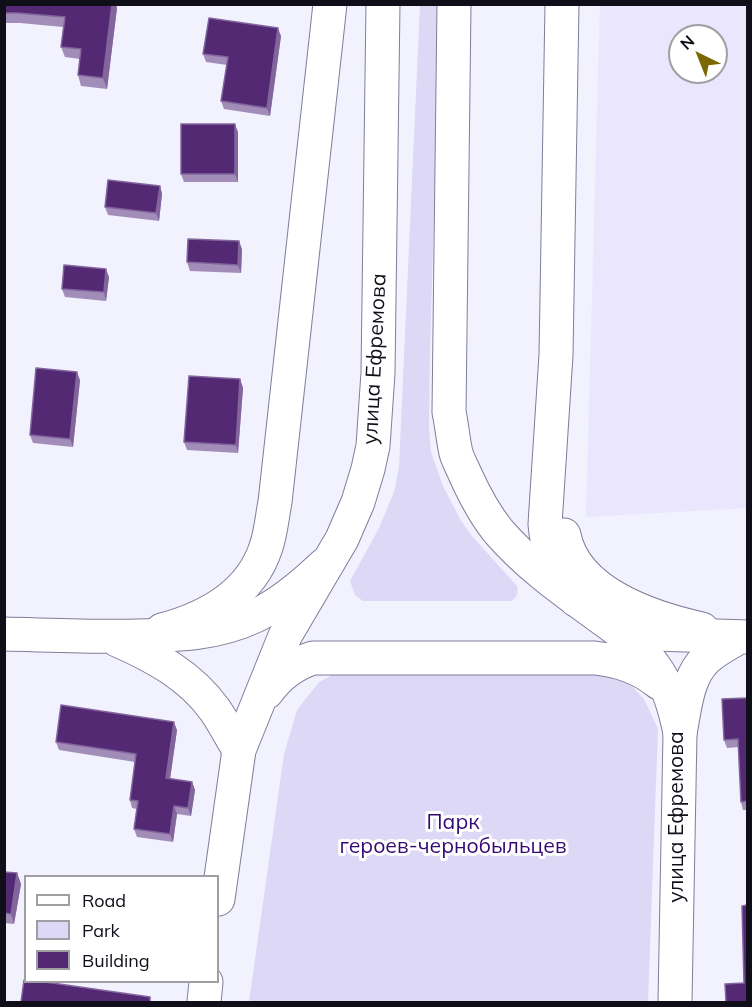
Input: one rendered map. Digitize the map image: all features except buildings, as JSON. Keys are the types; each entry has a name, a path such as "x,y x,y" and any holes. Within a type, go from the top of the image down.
{"main road":[{"path":"110,637 171,627 218,607 237,592 250,577 261,561 267,545 275,502 330,4"},
{"name":"улица Ефремова","path":"219,891 241,745 285,636 342,538 358,502 373,446 378,373 383,4"},
{"name":"улица Ефремова","path":"454,4 449,412 457,455 483,508 498,531 520,554 618,630 653,663 675,708 680,733 675,1002"},
{"name":"улица Ефремова","path":"562,4 556,355 546,502 546,537 559,575 578,601"},
{"path":"554,410 561,522 566,545 579,567 601,587 632,607 664,620 743,637"},
{"path":"4,634 110,637 179,635 213,631 235,625 277,604 299,588 328,561"},
{"path":"618,630 654,634 743,637"},
{"path":"110,637 143,651 174,670 214,709 241,745 269,689 290,669 313,658 595,658 630,665 646,673 669,693"},
{"path":"680,733 686,702 696,673 706,659 743,637"},
{"path":"204,1002 206,983"}],"shaded area":[{"path":"600,5 747,5 747,508 586,517"}],"green space":[{"path":"420,5 440,5 430,351 431,452 443,486 460,519 471,535 517,586 517,595 511,601 363,601 355,595 350,581 379,528 394,492 399,467"},
{"name":"Парк героев-чернобыльцев","path":"346,668 589,668 624,678 644,699 658,729 648,1002 249,1002 284,754 297,710 319,682"}]}
